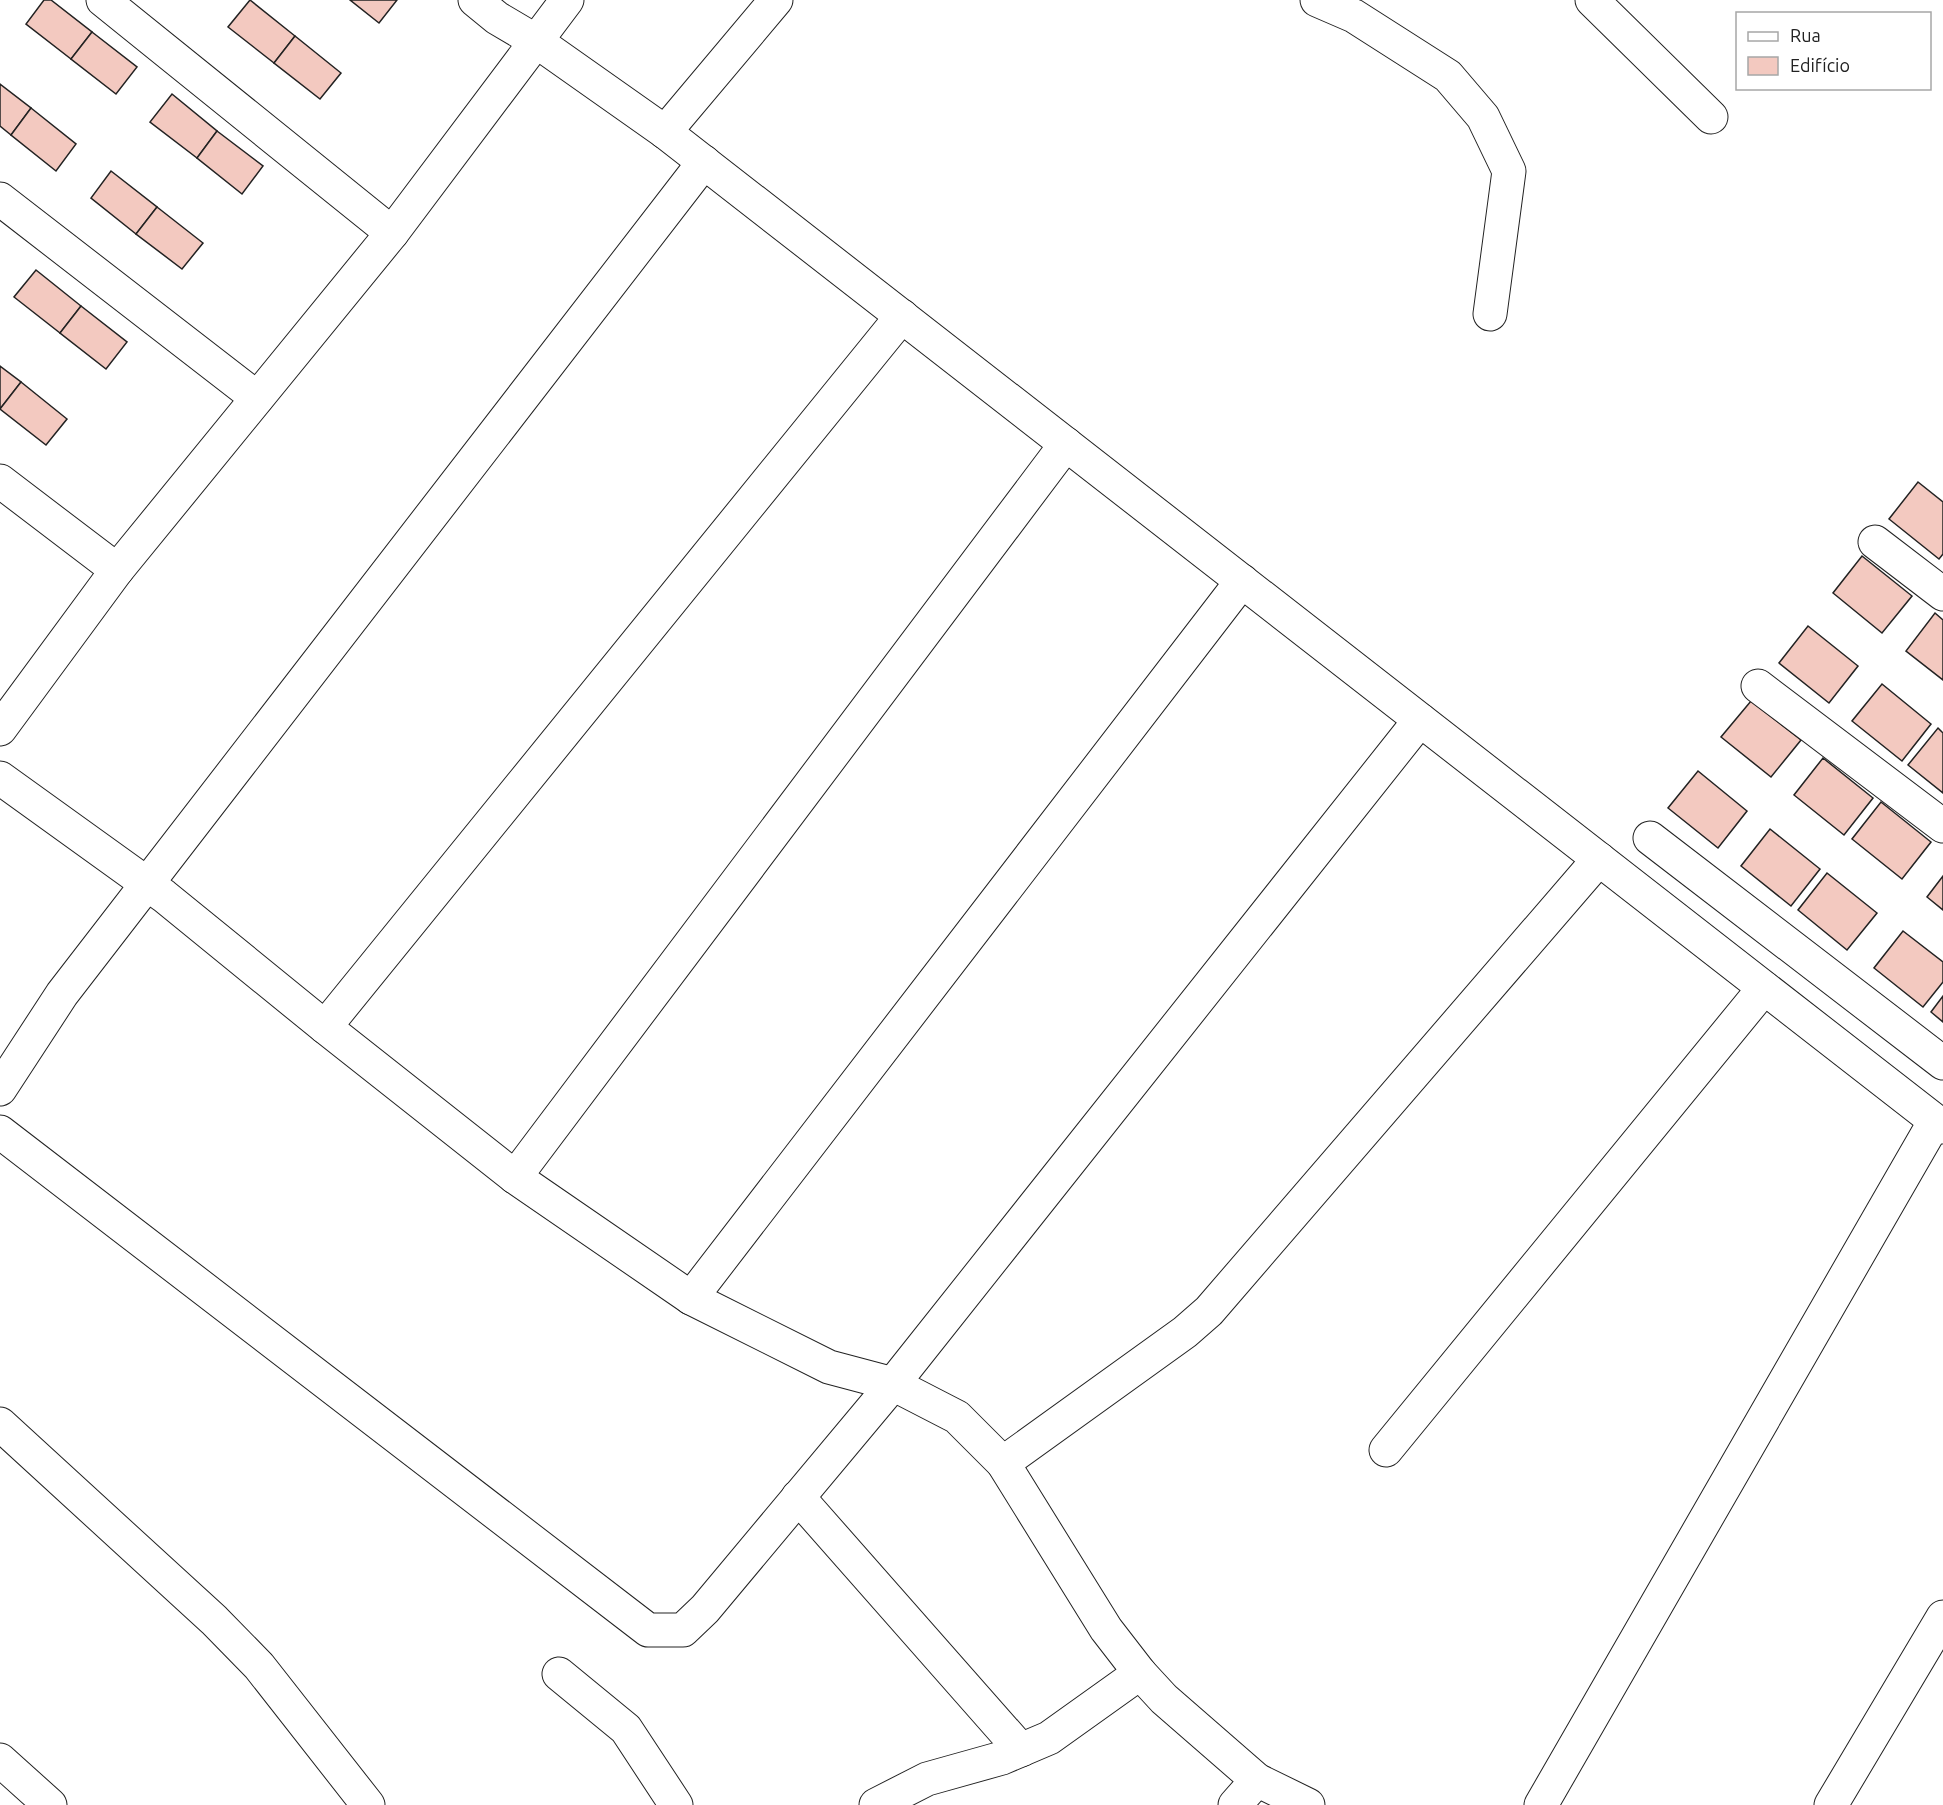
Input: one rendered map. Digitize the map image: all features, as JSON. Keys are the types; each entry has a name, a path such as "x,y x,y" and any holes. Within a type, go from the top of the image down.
{"street":[{"path":"103,0 392,233"},
{"path":"0,729 117,570 392,233 567,0"},
{"path":"665,132 776,0"},
{"path":"1317,0 1354,16 1448,76 1483,117 1509,171 1490,314"},
{"path":"1592,0 1711,117"},
{"path":"488,6 704,162 1939,1124 1541,1805"},
{"path":"0,1089 62,994 704,162"},
{"path":"0,199 257,398"},
{"path":"325,1027 902,316"},
{"path":"515,1177 1066,444"},
{"path":"0,481 117,570"},
{"path":"1875,542 1943,594"},
{"path":"691,1298 1242,581"},
{"path":"1758,686 1943,826"},
{"path":"0,1132 648,1629 682,1630 705,1609 893,1384 1420,720"},
{"path":"0,778 147,884 515,1177 691,1298 828,1367 893,1384 957,1417 1003,1463 1106,1629 1140,1673 1164,1699 1257,1779 1308,1805"},
{"path":"1650,838 1943,1063"},
{"path":"1003,1463 1185,1332 1209,1311 1599,859"},
{"path":"1386,1450 1764,988"},
{"path":"0,1424 214,1620 252,1659 368,1805"},
{"path":"798,1497 1021,1750"},
{"path":"1831,1805 1943,1617"},
{"path":"876,1805 927,1779 1002,1758 1049,1738 1140,1673"},
{"path":"559,1674 626,1729 676,1805"},
{"path":"0,1760 50,1805"},
{"path":"1235,1805 1257,1779"}],"building":[{"path":"44,0 51,0 92,32 71,59 26,24"},
{"path":"250,0 295,36 274,63 228,27"},
{"path":"350,0 397,0 379,23"},
{"path":"92,32 137,67 116,94 71,59"},
{"path":"295,36 341,73 320,99 274,63"},
{"path":"0,84 31,108 11,135 0,126"},
{"path":"172,94 217,131 197,158 150,122"},
{"path":"31,108 76,144 56,171 11,135"},
{"path":"217,131 263,166 242,194 197,158"},
{"path":"111,171 157,207 136,234 91,198"},
{"path":"157,207 203,243 182,269 136,234"},
{"path":"36,270 81,306 60,333 14,297"},
{"path":"81,306 127,342 106,369 60,333"},
{"path":"0,366 21,382 0,409"},
{"path":"21,382 67,419 46,445 0,409"},
{"path":"1918,482 1943,502 1943,554 1939,559 1889,519"},
{"path":"1862,556 1912,596 1882,633 1833,593"},
{"path":"1935,613 1943,620 1943,680 1906,651"},
{"path":"1808,626 1858,666 1829,703 1779,663"},
{"path":"1882,684 1931,724 1902,761 1852,721"},
{"path":"1751,701 1801,740 1771,777 1721,737"},
{"path":"1938,728 1943,733 1943,793 1908,765"},
{"path":"1823,758 1873,798 1844,835 1794,795"},
{"path":"1698,771 1747,811 1718,848 1668,808"},
{"path":"1881,802 1931,842 1902,879 1852,839"},
{"path":"1770,829 1820,869 1791,906 1741,866"},
{"path":"1827,873 1877,913 1847,950 1798,910"},
{"path":"1943,876 1943,910 1927,897"},
{"path":"1903,931 1943,962 1943,982 1923,1007 1874,968"},
{"path":"1943,996 1943,1022 1931,1012"}]}
